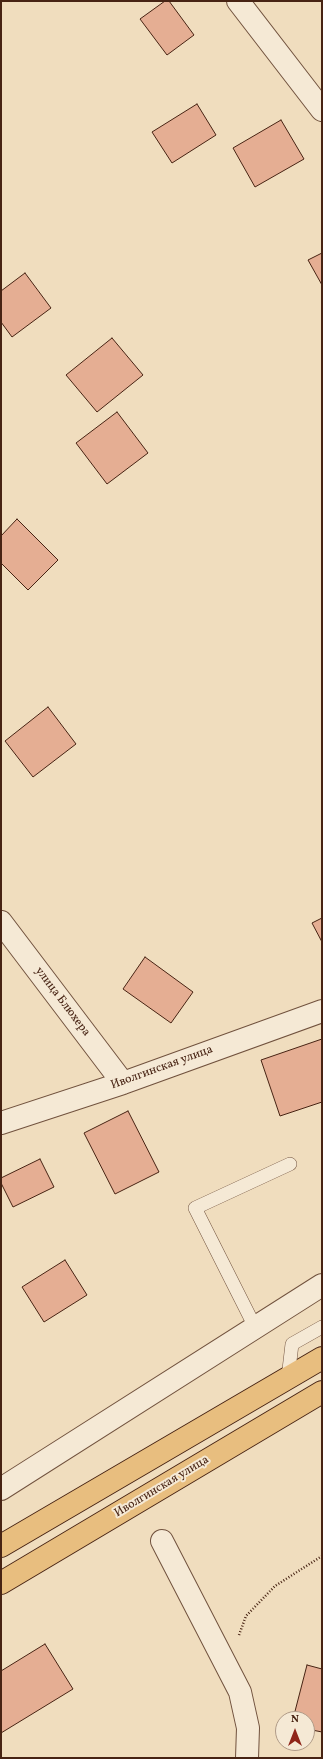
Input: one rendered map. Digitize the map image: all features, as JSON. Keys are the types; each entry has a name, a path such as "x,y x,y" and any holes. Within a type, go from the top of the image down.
{"main road":[{"path":"1,1546 322,1358"},
{"name":"Иволгинская улица","path":"1,1583 322,1392"}],"street":[{"path":"238,1 322,110"},
{"name":"улица Блюхера","path":"1,922 123,1083"},
{"name":"Иволгинская улица","path":"1,1123 123,1083 322,1011"},
{"path":"1,1489 322,1285"},
{"path":"162,1541 240,1692 248,1728 247,1758"}],"lane":[{"path":"255,1327 195,1208 290,1164"},
{"path":"288,1378 292,1344 322,1327"}],"path":[{"path":"237,1640 246,1616 275,1586 322,1556"}],"building":[{"path":"165,1 169,1 194,35 167,55 140,19"},
{"path":"197,104 216,135 172,163 152,132"},
{"path":"281,120 304,159 255,187 233,148"},
{"path":"322,253 322,285 308,260"},
{"path":"25,273 51,308 12,337 1,322 1,291"},
{"path":"112,338 143,375 97,412 66,375"},
{"path":"117,412 148,453 107,484 76,443"},
{"path":"17,519 58,560 28,590 1,563 1,536"},
{"path":"48,707 76,744 33,777 5,741"},
{"path":"322,918 322,942 312,923"},
{"path":"145,957 193,992 171,1023 123,989"},
{"path":"322,1039 322,1102 280,1116 261,1060"},
{"path":"128,1111 159,1172 115,1194 84,1133"},
{"path":"40,1159 54,1187 13,1207 1,1183 1,1178"},
{"path":"65,1260 87,1295 44,1322 22,1287"},
{"path":"45,1644 73,1689 1,1733 1,1671"},
{"path":"307,1665 322,1669 322,1732 315,1731 315,1711 295,1711"}]}
